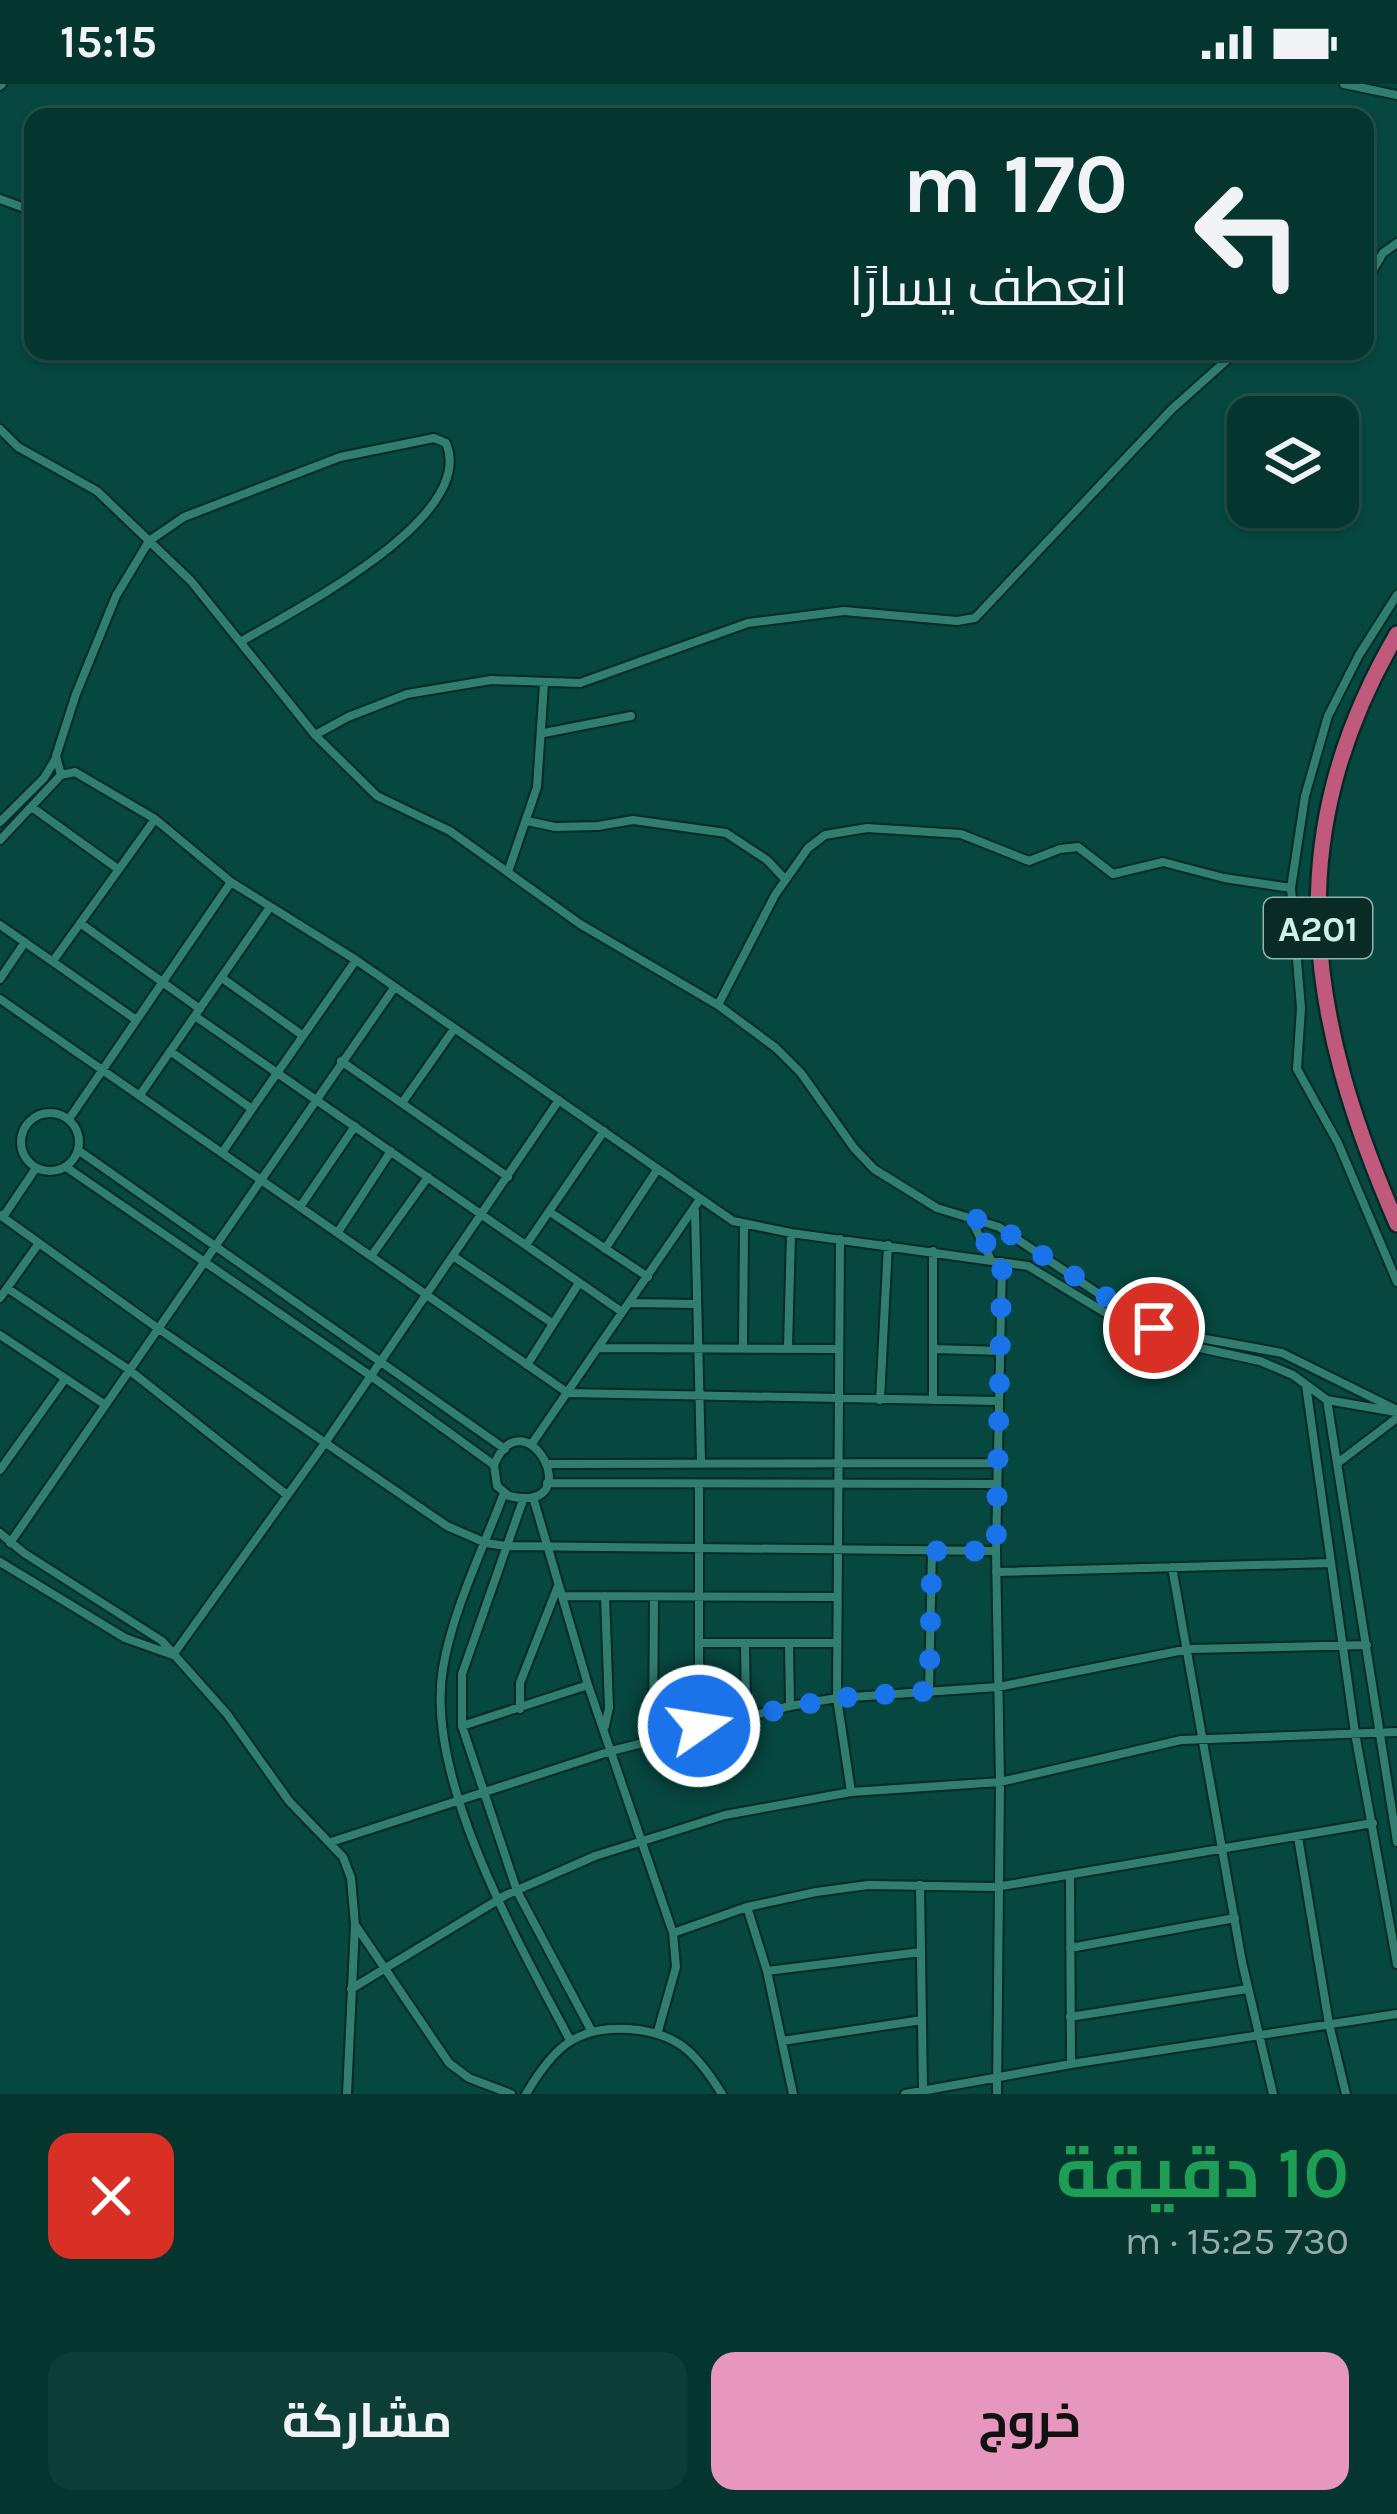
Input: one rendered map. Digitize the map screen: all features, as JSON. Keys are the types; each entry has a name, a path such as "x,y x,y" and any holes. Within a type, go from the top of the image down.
{"highway":[{"name":"A201","path":"1397,634 1367,690 1337,773 1318,892 1321,984 1330,1035 1355,1124 1397,1224"}],"street":[{"path":"1344,84 1397,94"},
{"path":"1374,268 1397,243"},
{"path":"315,735 407,694 490,680 544,684 596,679 698,637 748,623 844,611 957,621 975,618 1172,409 1228,360"},
{"path":"0,429 35,458 90,486 205,594 315,735 376,796 437,823 580,924 718,1005 790,1059 867,1163 937,1208 999,1227 1144,1324 1211,1341 1270,1349 1397,1414"},
{"path":"0,822 44,778 56,756 116,596 149,541 201,510 340,457 434,438 446,443 450,468 423,519 328,590 242,641"},
{"path":"1397,595 1328,716 1305,796 1291,888 1301,1008 1297,1069 1338,1143 1397,1282"},
{"path":"508,872 538,781 544,684"},
{"path":"544,733 631,716"},
{"path":"56,756 62,775"},
{"path":"0,840 62,775 75,772 154,819 231,882 356,960 604,1131 697,1203 744,1225 1038,1270 1144,1336 1260,1361 1281,1368 1328,1400 1397,1414"},
{"path":"33,808 118,869"},
{"path":"53,962 154,819"},
{"path":"527,821 555,827 633,820 726,833 767,860 785,879"},
{"path":"718,1005 785,879 820,837 867,828 968,835 1029,861 1060,849 1078,848 1113,874 1163,862 1291,888"},
{"path":"69,1119 231,882"},
{"path":"140,1095 270,907"},
{"path":"80,923 277,1072 622,1312"},
{"path":"0,925 135,1019"},
{"path":"0,979 25,942"},
{"path":"222,1154 356,960"},
{"path":"222,978 302,1035"},
{"path":"10,1543 394,988"},
{"path":"0,999 568,1393 998,1401"},
{"path":"403,1103 454,1029"},
{"path":"170,1051 252,1109"},
{"path":"341,1061 508,1177"},
{"path":"172,1655 326,1443 559,1100"},
{"path":"49,1112 69,1119 77,1129 79,1150 66,1167 36,1168 21,1146 26,1126 49,1112"},
{"path":"300,1207 355,1126"},
{"path":"526,1245 604,1131"},
{"path":"79,1150 505,1449"},
{"path":"338,1232 391,1150"},
{"path":"66,1167 494,1465"},
{"path":"36,1168 1,1218 447,1526 486,1543 996,1551"},
{"path":"605,1249 657,1170"},
{"path":"372,1256 428,1177"},
{"path":"531,1444 697,1203"},
{"path":"697,1203 700,1461"},
{"path":"550,1212 648,1277"},
{"path":"970,1217 996,1260 1000,1351 997,2094"},
{"path":"742,1347 744,1225"},
{"path":"788,1347 791,1233"},
{"path":"840,1239 837,1698 851,1792"},
{"path":"0,1298 39,1243"},
{"path":"880,1400 888,1245"},
{"path":"932,1252 933,1400"},
{"path":"453,1256 552,1323"},
{"path":"526,1365 579,1283"},
{"path":"7,1288 128,1369 287,1495"},
{"path":"629,1303 698,1304"},
{"path":"0,1335 104,1404"},
{"path":"598,1348 837,1349"},
{"path":"934,1349 1000,1351"},
{"path":"0,1470 64,1379"},
{"path":"1306,1384 1355,1733 1397,1964"},
{"path":"1328,1400 1397,1842"},
{"path":"1340,1462 1397,1414"},
{"path":"547,1484 549,1464 531,1444 505,1449 494,1465 504,1493 448,1646 441,1724 460,1802 496,1901 570,2040"},
{"path":"549,1464 996,1463"},
{"path":"591,2030 517,1891 462,1726 462,1674 506,1546 528,1498 547,1484 997,1484"},
{"path":"699,1484 699,1726"},
{"path":"504,1493 528,1498"},
{"path":"528,1498 673,1933 676,1967 658,2031"},
{"path":"0,1533 151,1633 226,1714 289,1801 343,1857 351,1878 355,1925 347,2094"},
{"path":"929,1691 932,1551"},
{"path":"0,1562 125,1638 172,1655"},
{"path":"996,1572 1331,1563"},
{"path":"1172,1567 1256,2036 1273,2094"},
{"path":"520,1709 520,1683 559,1584"},
{"path":"562,1596 837,1597"},
{"path":"604,1730 609,1708 605,1596"},
{"path":"653,1740 654,1597"},
{"path":"699,1643 837,1643"},
{"path":"745,1643 746,1715"},
{"path":"789,1644 790,1706"},
{"path":"331,1842 611,1751 790,1706 837,1698 998,1687 1189,1649 1367,1645"},
{"path":"462,1726 588,1685"},
{"path":"351,1990 517,1891 640,1840 725,1814 851,1792 1000,1782 1205,1737 1397,1732"},
{"path":"673,1933 747,1907 834,1890 996,1887 1372,1823"},
{"path":"1298,1837 1329,2024 1346,2094"},
{"path":"1070,1875 1071,2064"},
{"path":"920,1885 923,2090"},
{"path":"747,1907 793,2094"},
{"path":"1070,1948 1235,1918"},
{"path":"355,1925 449,2062 469,2078 511,2094"},
{"path":"766,1971 921,1952"},
{"path":"1070,2017 1247,1989"},
{"path":"905,2094 1397,2014"},
{"path":"782,2042 922,2020"},
{"path":"526,2094 540,2071 570,2040 591,2030 658,2031 687,2048 722,2094"}],"route":[{"path":"699,1726 837,1698 929,1691 932,1551 996,1551 1002,1261 991,1260 970,1217 999,1227 1154,1328"}]}
